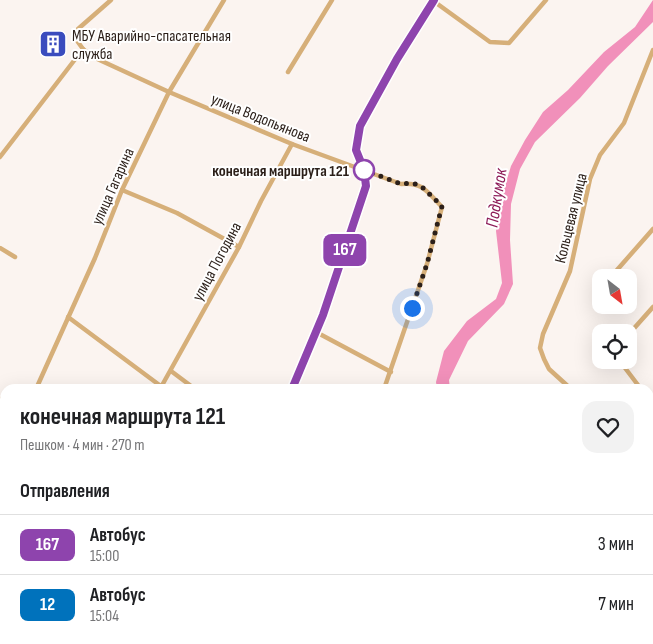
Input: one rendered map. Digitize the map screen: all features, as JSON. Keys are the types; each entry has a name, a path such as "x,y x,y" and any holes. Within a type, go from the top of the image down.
{"street":[{"name":"улица Водопьянова","path":"111,0 78,29 75,38 93,57 169,92 292,144 401,184 413,183 422,187 442,206 427,264 391,372"},
{"name":"улица Гагарина","path":"38,384 95,258 122,190 169,92 224,0"},
{"path":"288,72 332,0"},
{"path":"294,384 316,332 366,186 364,170 356,150 360,126 397,59 433,0 490,42 509,44 546,0"},
{"path":"0,157 83,48"},
{"name":"Кольцевая улица","path":"566,384 549,369 540,348 543,334 570,271 590,179 600,155 624,123 653,50"},
{"name":"улица Погодина","path":"163,384 239,247 292,144"},
{"path":"122,190 177,213 239,247"},
{"path":"618,269 653,229"},
{"path":"0,248 15,257"},
{"path":"637,325 653,307"},
{"path":"68,316 156,384"},
{"path":"316,332 391,372 386,384"},
{"path":"626,369 637,384"},
{"path":"171,371 188,384"}],"shaded area":[{"path":"653,0 653,22 535,142 520,169 511,204 510,240 513,284 504,304 468,341 449,380 449,384 436,384 444,351 467,321 496,299 502,283 496,231 501,199 511,166 525,140 543,112 568,90 604,52 635,27"}],"bus line":[{"name":"167","path":"294,384 323,315 366,186 364,170 356,150 360,126 397,59 434,0"}],"place":[{"name":"МБУ Аварийно-спасательная служба","path":"53,44"},
{"name":"конечная маршрута 121","path":"364,170"}],"route":[{"path":"364,170 401,184 413,183 422,187 442,206 427,264 412,308"}],"water label":[{"name":"Подкумок","path":"496,198"}]}
